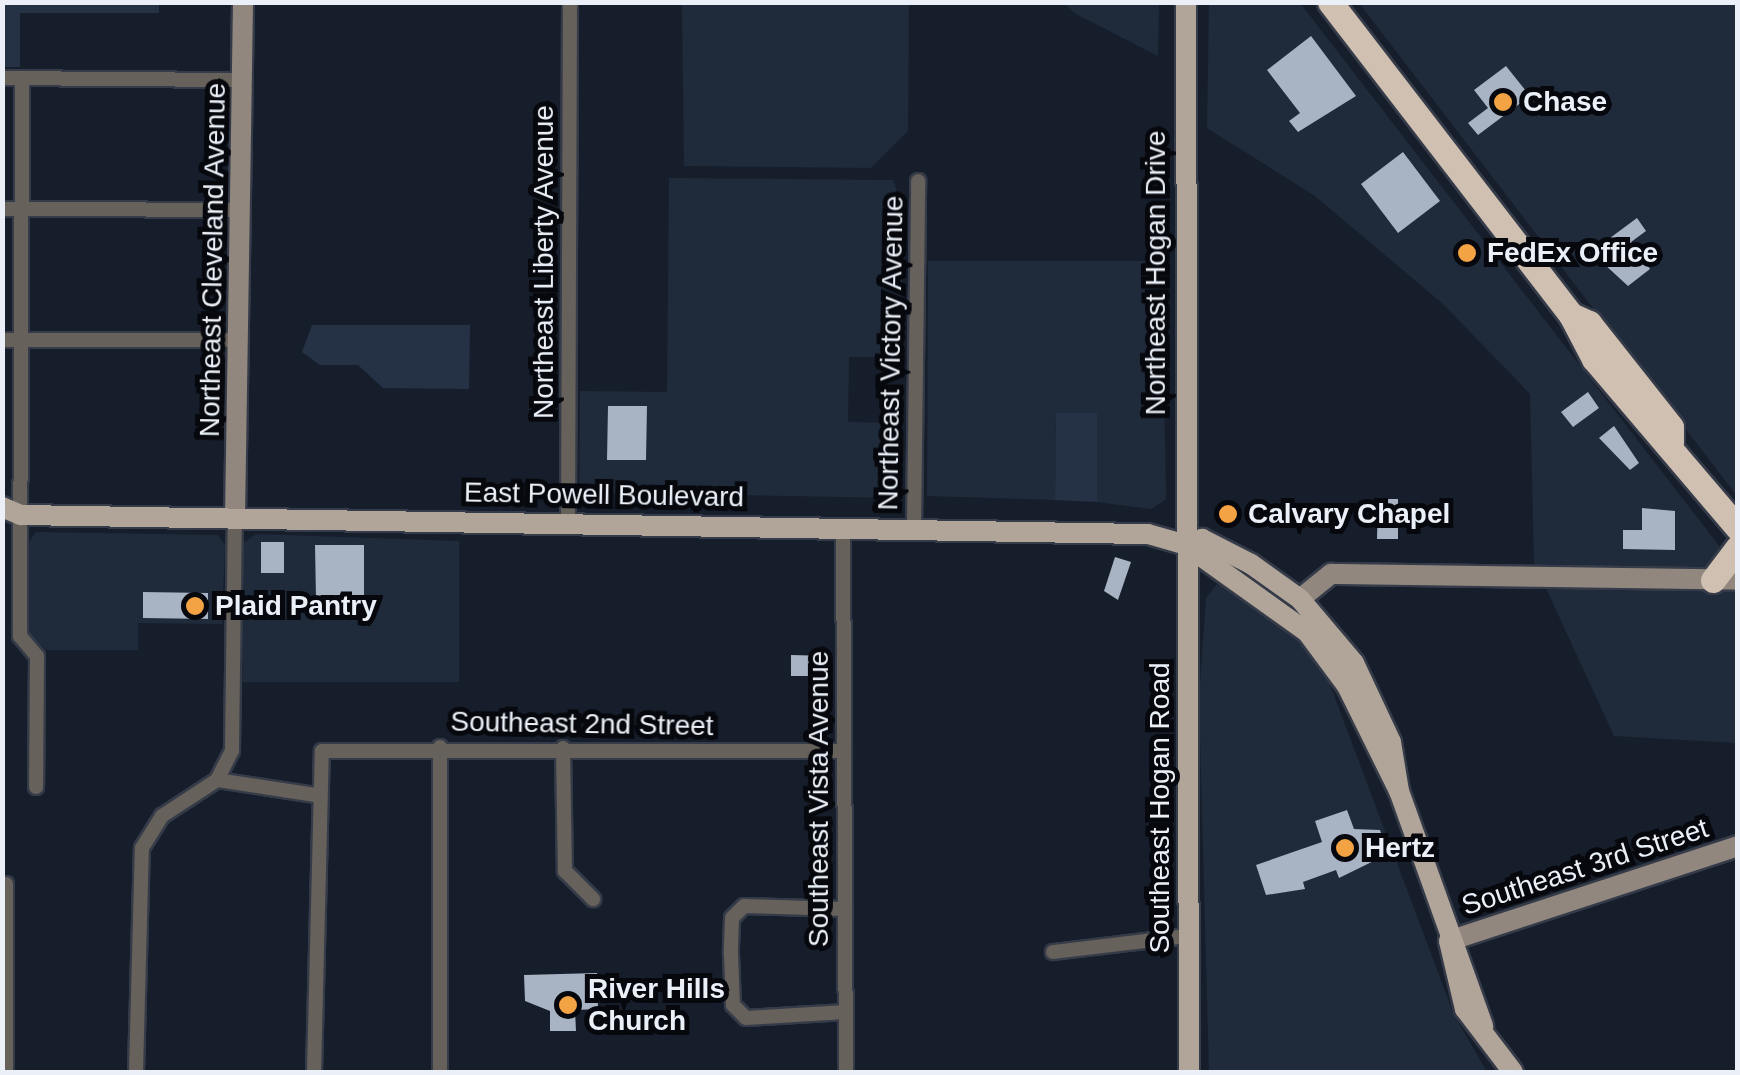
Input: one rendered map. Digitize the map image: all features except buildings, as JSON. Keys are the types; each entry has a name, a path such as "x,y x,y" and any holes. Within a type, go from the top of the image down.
{"highway":[{"path":"1330,2 1572,315 1594,359 1656,438 1670,442"},
{"path":"1572,315 1589,323 1655,407 1670,442 1738,528"},
{"path":"1594,359 1642,406 1655,407"},
{"path":"1725,580 1738,547"}],"main road":[{"name":"Northeast Hogan Drive","path":"1184,544 1186,2"},
{"name":"East Powell Boulevard","path":"9,516 1104,528 1184,544 1282,608 1336,653"},
{"name":"East Powell Boulevard","path":"1184,544 1202,540 1233,553 1300,598 1336,653 1399,791 1449,941 1467,962 1484,1026 1513,1072"},
{"name":"Southeast Hogan Road","path":"1184,544 1189,1072"}],"street":[{"name":"Northeast Cleveland Avenue","path":"236,518 243,2"},
{"name":"Northeast Liberty Avenue","path":"568,522 570,2"},
{"path":"2,78 243,80"},
{"path":"22,78 21,340 9,516 20,636 38,656 36,787"},
{"name":"Northeast Victory Avenue","path":"914,526 918,181"},
{"path":"2,209 242,210"},
{"path":"2,340 240,340"},
{"path":"136,1072 137,888 153,826 217,780 233,742 236,518"},
{"name":"Southeast Vista Avenue","path":"843,526 846,1072"},
{"path":"1300,598 1332,574 1725,580"},
{"path":"2,636 20,636"},
{"path":"440,746 440,1072"},
{"name":"Southeast 2nd Street","path":"315,795 322,750 440,746 843,751"},
{"path":"563,748 565,871 593,899"},
{"path":"217,780 315,795 314,1072"},
{"name":"Southeast 3rd Street","path":"1449,941 1738,846"},
{"path":"6,884 6,1072"},
{"path":"846,910 744,906 732,918 731,954 733,1005 746,1018 846,1012"},
{"path":"1054,952 1188,936"}],"shaded area":[{"path":"3,2 159,3 159,13 20,13 20,67 3,67"},
{"path":"682,3 909,3 908,131 871,168 684,166"},
{"path":"1065,3 1159,3 1158,56 1074,13"},
{"path":"1209,3 1300,3 1737,569 1737,743 1614,736 1534,562 1530,394 1443,304 1315,196 1207,128"},
{"path":"1359,3 1737,3 1737,496"},
{"path":"669,178 893,180 903,207 901,357 849,357 848,422 901,423 895,498 579,492 580,391 667,392"},
{"path":"928,261 1162,261 1166,499 1151,509 1097,502 1096,413 1056,413 1055,500 927,496"},
{"path":"312,325 470,325 469,389 383,388 358,365 320,365 302,352"},
{"path":"1056,413 1097,413 1097,502 1055,500"},
{"path":"36,532 218,535 225,545 222,624 138,623 138,650 46,650 28,633 26,546"},
{"path":"256,534 459,541 459,682 242,682 243,543"},
{"path":"1217,584 1285,625 1326,674 1454,1015 1487,1072 1209,1072 1199,699 1206,598"}],"place":[{"name":"Chase","path":"1503,102"},
{"name":"FedEx Office","path":"1467,253"},
{"name":"Calvary Chapel","path":"1228,514"},
{"name":"Plaid Pantry","path":"195,606"},
{"name":"Hertz","path":"1345,848"},
{"name":"River Hills Church","path":"568,1005"}]}
